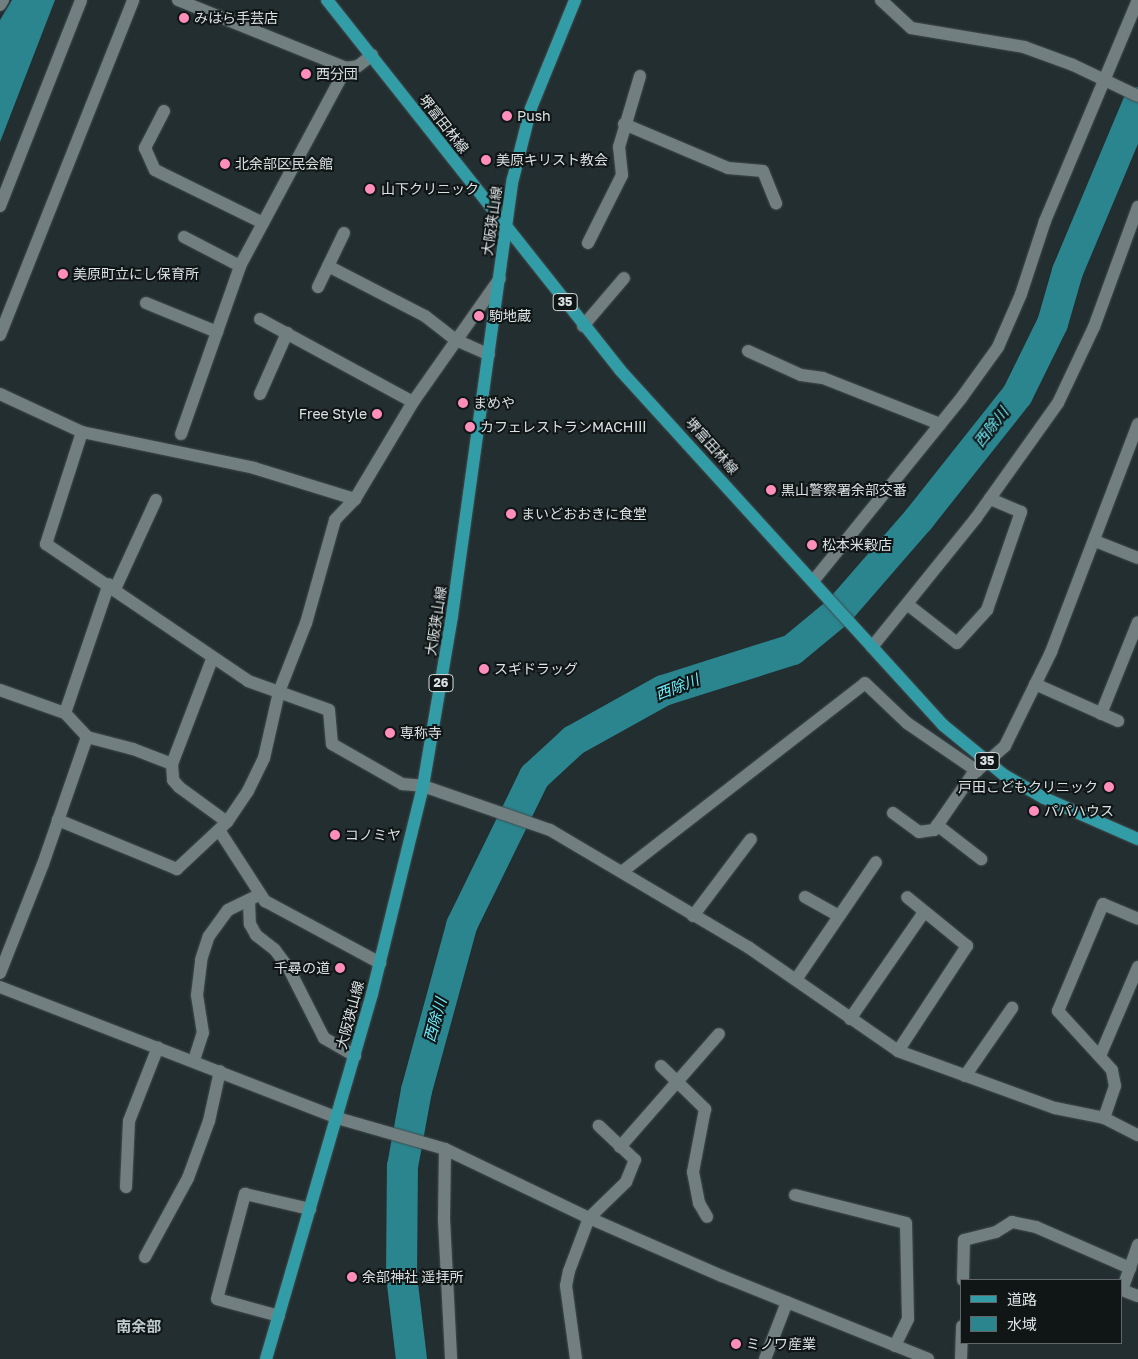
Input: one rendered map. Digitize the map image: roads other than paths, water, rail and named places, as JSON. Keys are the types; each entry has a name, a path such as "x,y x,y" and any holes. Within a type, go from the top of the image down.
{"main road":[{"name":"堺富田林線","path":"327,0 583,326 943,725 989,763 1044,798 1138,839"},
{"name":"大阪狭山線","path":"266,1359 355,1056 380,963 423,786 452,616 513,179 531,108 575,0"}],"street":[{"path":"0,5 3,0"},
{"path":"0,206 82,0"},
{"path":"0,335 133,0"},
{"path":"178,0 346,68 358,66 372,55"},
{"path":"881,0 911,28 1024,47 1073,65 1138,96"},
{"path":"817,584 998,347 1021,294 1045,221 1138,0"},
{"path":"182,434 240,266 346,68"},
{"path":"588,243 622,175 619,146 624,124 640,76"},
{"path":"164,112 145,148 155,170 263,223"},
{"path":"624,124 728,168 763,171 776,203"},
{"path":"869,644 907,604 990,499 1058,403 1094,327 1138,207"},
{"path":"318,287 344,233"},
{"path":"184,237 240,266"},
{"path":"328,266 425,316 456,340 489,355"},
{"path":"58,820 177,869 223,826 248,791 264,758 279,692 306,623 335,520 354,499 413,402 500,278"},
{"path":"583,326 624,278"},
{"path":"146,303 217,332"},
{"path":"260,319 413,402"},
{"path":"260,394 287,334"},
{"path":"748,351 801,375 823,378 940,424"},
{"path":"0,394 82,432 254,468 354,499"},
{"path":"893,813 920,832 934,830 978,771 989,763 1005,746 1051,652 1095,541 1138,424"},
{"path":"82,432 46,544 178,631 212,660 248,681 329,710 332,744 402,784 423,786 544,828 623,871 693,916 797,978 898,1051 1055,1108 1104,1118 1138,1135"},
{"path":"907,604 957,643 986,610 1021,512 990,499"},
{"path":"65,713 112,586 156,500"},
{"path":"1095,541 1138,558"},
{"path":"1101,714 1138,622"},
{"path":"212,660 172,764 173,780 223,826 265,901 380,963"},
{"path":"623,871 865,683 907,723 978,771"},
{"path":"1035,684 1118,721"},
{"path":"0,690 65,713 86,737 133,749 172,764"},
{"path":"0,973 58,820 86,737"},
{"path":"936,825 981,860"},
{"path":"693,916 751,839"},
{"path":"797,978 876,862"},
{"path":"194,1060 203,1033 197,995 200,960 208,936 228,910 261,894"},
{"path":"805,897 839,916"},
{"path":"898,1051 966,946 907,897"},
{"path":"249,900 250,924 256,935 275,950 288,967 324,1038 355,1056"},
{"path":"1104,1118 1115,1086 1112,1070 1058,1011 1103,904 1138,919"},
{"path":"850,1018 924,912"},
{"path":"1100,1056 1138,967"},
{"path":"0,987 220,1070 337,1118 442,1148 589,1218 787,1302 928,1359"},
{"path":"966,1076 1012,1008"},
{"path":"620,1147 719,1034"},
{"path":"126,1187 129,1121 158,1047"},
{"path":"661,1066 705,1109 693,1172 699,1203 707,1216"},
{"path":"145,1257 188,1178 209,1121 220,1070"},
{"path":"576,1359 566,1286 589,1218 626,1182 634,1160 599,1126"},
{"path":"442,1148 451,1359"},
{"path":"279,1316 217,1299 245,1194 310,1209"},
{"path":"795,1195 906,1223 908,1319 895,1346"},
{"path":"963,1279 964,1240 996,1232 1012,1222 1036,1227 1130,1268"},
{"path":"1123,1287 1138,1245"},
{"path":"1123,1290 1138,1296"},
{"path":"765,1359 787,1302"},
{"path":"961,1344 961,1359"}],"water":[{"path":"12,0 55,0 0,142 0,20"}],"waterway":[{"name":"西除川","path":"411,1359 401,1275 402,1166 416,1090 461,925 534,776 573,740 663,690 792,649 838,611 918,519 1017,394 1052,323 1067,271 1138,102"}],"place":[{"name":"みはら手芸店","path":"184,18"},
{"name":"西分団","path":"306,74"},
{"name":"Push","path":"507,116"},
{"name":"美原キリスト教会","path":"486,160"},
{"name":"北余部区民会館","path":"225,164"},
{"name":"山下クリニック","path":"370,189"},
{"name":"美原町立にし保育所","path":"63,274"},
{"name":"駒地蔵","path":"479,316"},
{"name":"まめや","path":"463,403"},
{"name":"Free Style","path":"377,414"},
{"name":"カフェレストランMACHⅢ","path":"470,427"},
{"name":"黒山警察署余部交番","path":"771,490"},
{"name":"まいどおおきに食堂","path":"511,514"},
{"name":"松本米穀店","path":"812,545"},
{"name":"スギドラッグ","path":"484,669"},
{"name":"専称寺","path":"390,733"},
{"name":"戸田こどもクリニック","path":"1109,787"},
{"name":"パパハウス","path":"1034,811"},
{"name":"コノミヤ","path":"335,835"},
{"name":"千尋の道","path":"340,968"},
{"name":"余部神社 遥拝所","path":"352,1277"},
{"name":"ミノワ産業","path":"736,1344"}],"district":[{"name":"南余部","path":"139,1327"}]}
